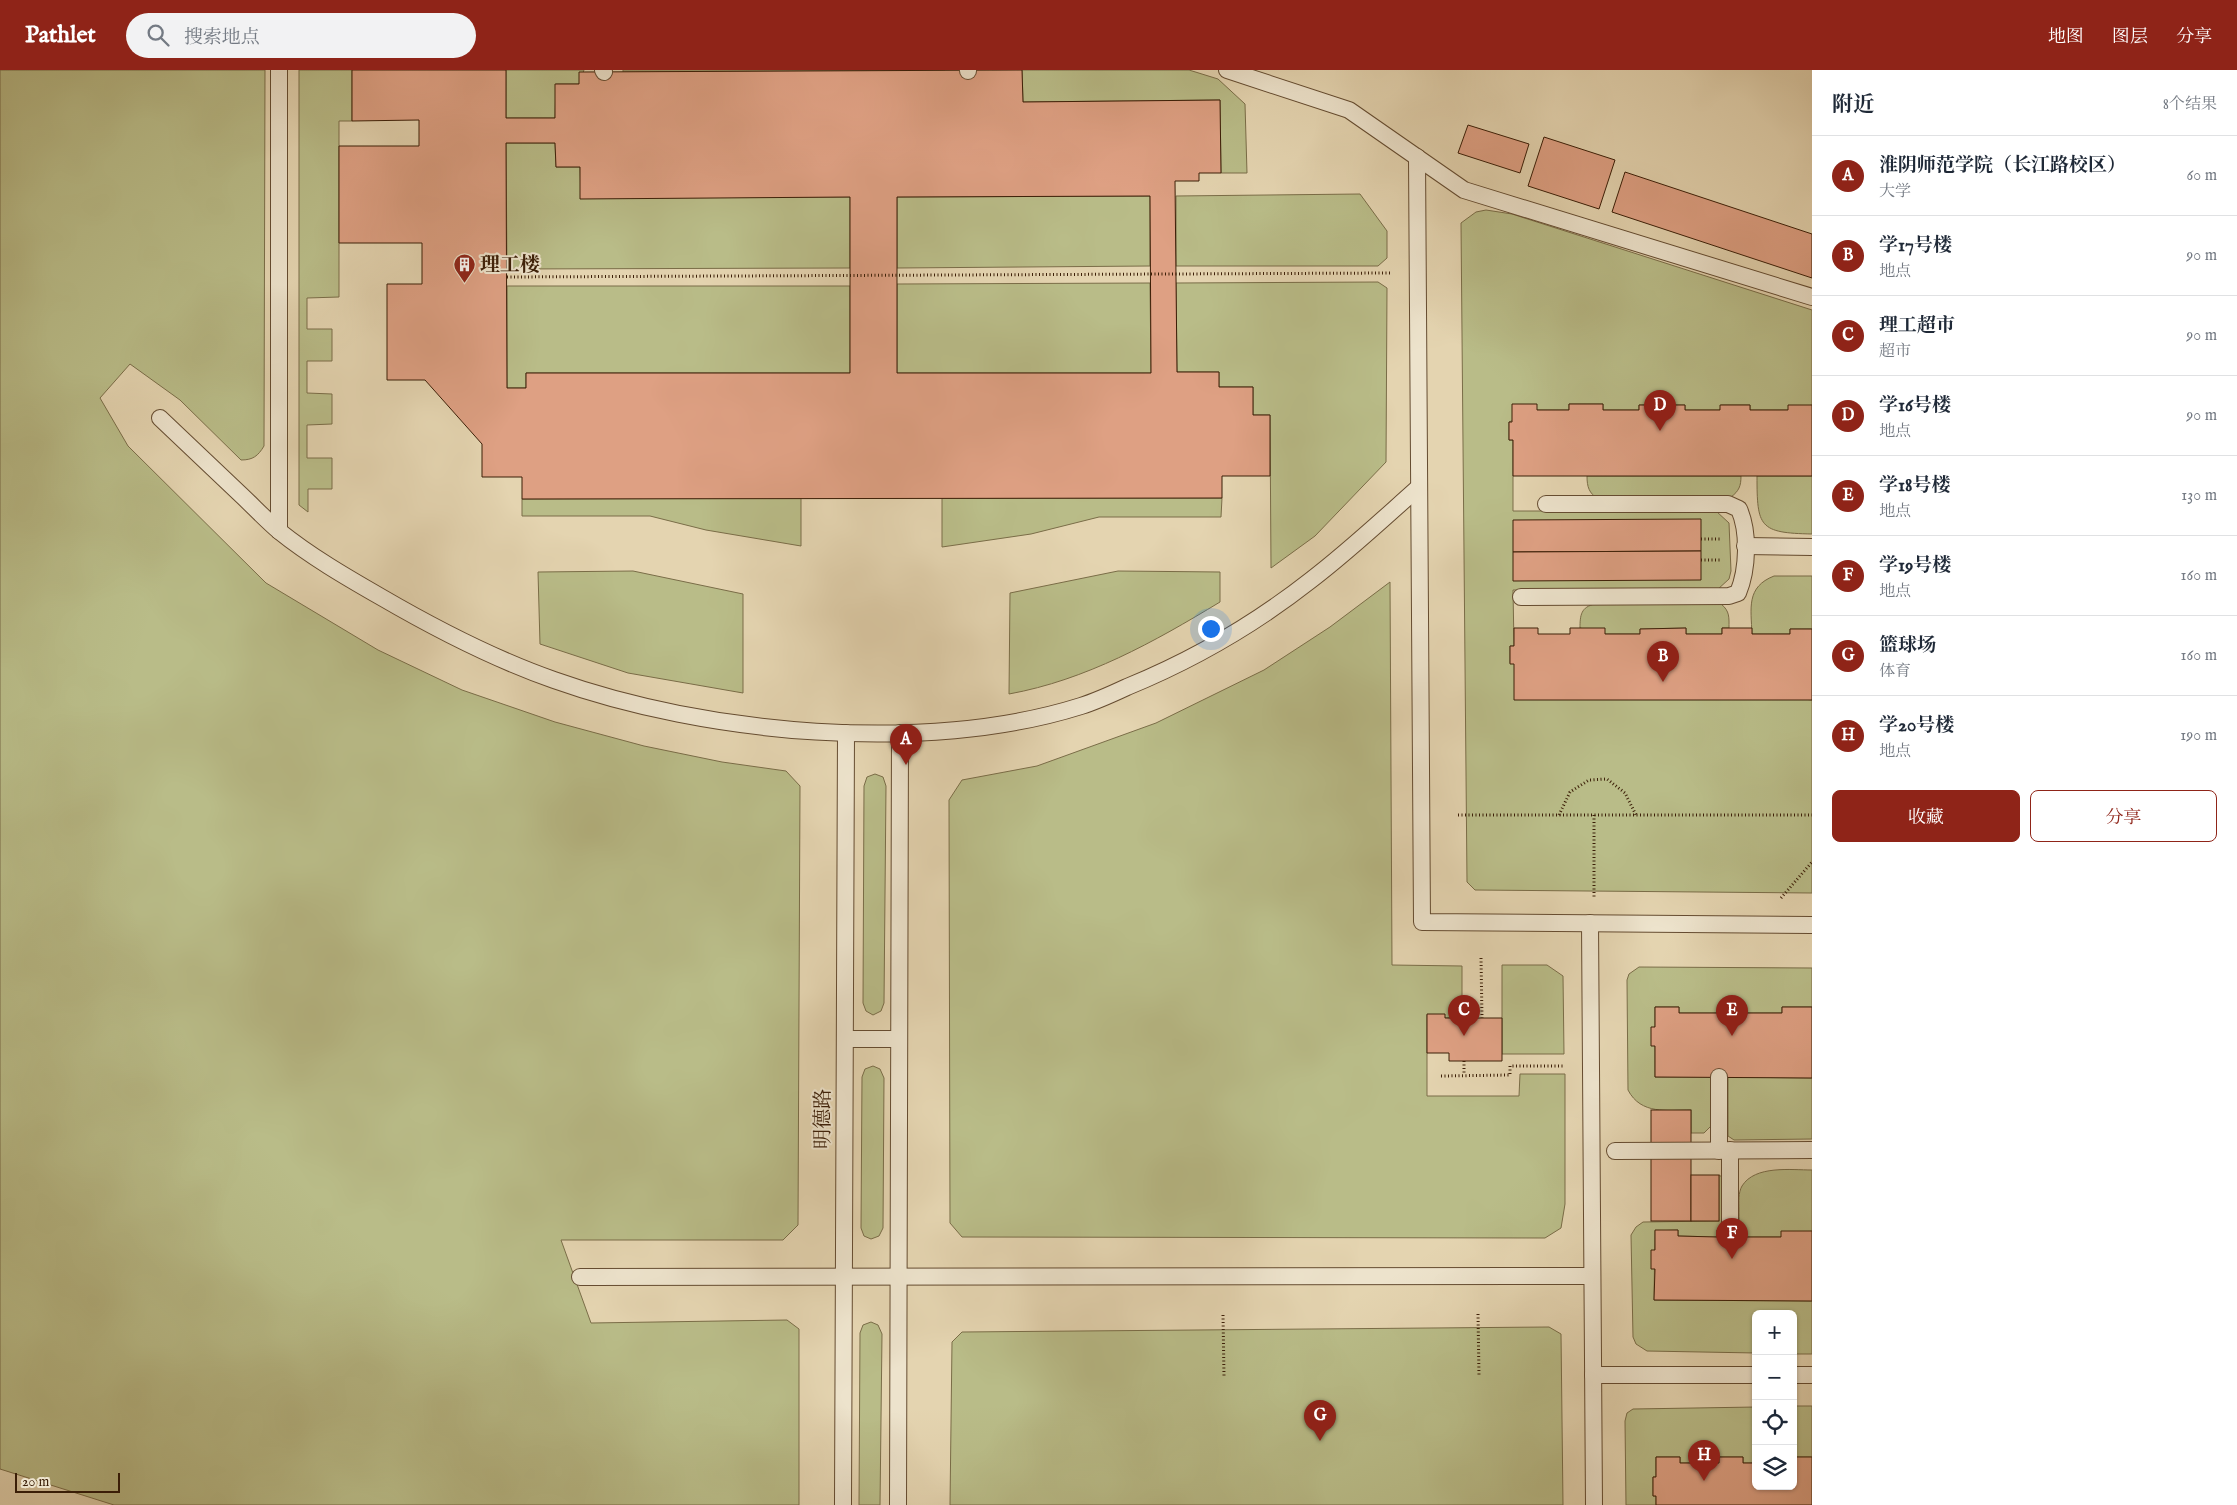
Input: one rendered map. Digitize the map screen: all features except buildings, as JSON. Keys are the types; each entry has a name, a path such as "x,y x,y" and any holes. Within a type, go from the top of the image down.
{"lane":[{"path":"279,70 279,531"},
{"path":"1227,70 1349,110 1464,190 1812,296"},
{"path":"1417,157 1422,922 1812,925"},
{"path":"160,418 279,531 341,574 405,611 479,650 554,680 634,704 714,719 780,728 846,733 958,730 1015,723 1082,706 1148,679 1211,648 1268,611 1319,574 1419,486"},
{"path":"1521,597 1729,596 1738,593 1741,585 1745,546 1744,520 1739,509 1728,504 1546,504"},
{"path":"1745,546 1812,547"},
{"name":"明德路","path":"843,1505 846,733"},
{"path":"898,1505 900,733"},
{"path":"1590,923 1594,1505"},
{"path":"845,1039 899,1039"},
{"path":"1719,1077 1730,1230"},
{"path":"1615,1152 1812,1150"},
{"path":"580,1278 1592,1276"},
{"path":"1593,1375 1752,1375"},
{"path":"1797,1375 1812,1375"}],"path":[{"path":"507,278 1396,273"},
{"path":"1559,815 1570,792 1588,780 1607,779 1626,793 1636,815"},
{"path":"1458,815 1812,815"},
{"path":"1594,815 1594,900"},
{"path":"1778,901 1812,862"},
{"path":"1481,958 1482,1018"},
{"path":"1464,1061 1464,1075"},
{"path":"1441,1076 1510,1075 1510,1066 1570,1066"},
{"path":"1478,1314 1479,1376"},
{"path":"1223,1315 1224,1376"}],"green space":[{"path":"0,70 265,70 264,446 255,457 241,460 180,400 130,364 100,398 128,446 266,583 378,650 462,690 555,722 644,746 722,762 786,771 800,786 798,1225 783,1240 561,1240 591,1323 787,1320 799,1329 799,1505 114,1505 0,1469"},
{"path":"299,70 352,70 352,121 339,121 339,297 307,298 307,329 332,329 332,361 307,361 307,393 332,394 332,424 307,425 307,458 332,458 332,489 308,489 308,512 299,505"},
{"path":"506,70 584,70 579,84 556,84 555,118 506,118"},
{"path":"623,70 945,70 623,72"},
{"path":"1022,70 1189,70 1218,79 1245,104 1247,173 1221,173 1220,100 1023,102"},
{"path":"506,143 555,143 556,167 580,167 581,198 850,197 850,268 507,269"},
{"path":"1360,194 1387,231 1387,258 1378,266 1176,266 1176,196"},
{"path":"1150,196 1150,266 897,268 897,197"},
{"path":"1486,210 1512,214 1812,310 1812,405 1788,410 1750,410 1750,405 1721,405 1720,410 1685,410 1685,405 1639,405 1639,410 1603,410 1603,404 1569,404 1569,410 1537,410 1509,422 1509,440 1513,440 1513,511 1716,511 1729,523 1731,571 1729,579 1717,590 1513,590 1514,646 1510,646 1510,663 1812,700 1812,893 1475,890 1467,882 1461,223 1476,212"},
{"path":"1378,282 1387,288 1386,462 1315,536 1271,568 1270,415 1253,415 1253,387 1219,387 1219,372 1177,372 1176,283"},
{"path":"1150,283 1151,373 897,373 897,284"},
{"path":"507,286 850,286 850,373 526,373 526,388 507,388"},
{"path":"1587,476 1741,476 1741,483 1736,493 1731,497 1598,499 1589,489"},
{"path":"1757,476 1812,476 1812,534 1781,532 1771,529 1765,524 1760,516 1758,506"},
{"path":"801,498 801,546 706,530 650,516 522,516 522,499"},
{"path":"942,498 1222,498 1221,517 1099,517 1031,534 942,547"},
{"path":"633,571 743,594 743,693 628,673 540,644 538,572"},
{"path":"1118,571 1220,572 1220,602 1119,658 1065,679 1009,694 1010,593"},
{"path":"1774,576 1812,576 1812,629 1790,629 1790,634 1752,634 1751,607 1754,592 1765,581"},
{"path":"1390,582 1392,965 1462,966 1462,1018 1427,1015 1427,1096 1519,1096 1520,1074 1565,1074 1565,1204 1561,1228 1545,1238 962,1237 950,1223 949,800 962,780 1037,766 1156,723 1264,670 1330,627"},
{"path":"1721,604 1729,618 1729,628 1722,628 1722,634 1686,634 1686,628 1640,629 1640,634 1605,634 1580,628 1582,612 1590,605"},
{"path":"875,774 883,777 886,786 884,1003 881,1011 873,1015 866,1011 863,1003 864,786 867,777"},
{"path":"1502,965 1547,965 1563,976 1564,1054 1502,1054"},
{"path":"1639,967 1812,968 1812,1007 1782,1007 1782,1013 1742,1013 1742,1007 1718,1007 1717,1013 1679,1013 1679,1007 1655,1007 1655,1077 1711,1077 1711,1126 1704,1133 1691,1133 1691,1110 1664,1110 1647,1107 1633,1098 1628,1090 1627,980 1629,974"},
{"path":"873,1066 880,1069 884,1078 883,1228 879,1236 871,1239 864,1236 861,1228 862,1077 865,1069"},
{"path":"1728,1077 1812,1078 1812,1139 1734,1140 1728,1136"},
{"path":"1774,1170 1812,1170 1812,1231 1781,1237 1742,1237 1739,1223 1739,1195 1742,1186 1748,1179"},
{"path":"1719,1175 1722,1177 1726,1230 1717,1237 1678,1236 1678,1230 1655,1231 1654,1300 1812,1301 1812,1354 1797,1354 1797,1310 1752,1310 1752,1353 1647,1351 1636,1344 1633,1337 1631,1235 1636,1227 1643,1222 1719,1221"},
{"path":"871,1322 878,1325 882,1334 880,1505 859,1505 860,1333 863,1325"},
{"path":"1549,1327 1561,1334 1563,1505 950,1505 952,1342 962,1332"},
{"path":"1797,1406 1812,1406 1812,1457 1797,1457"},
{"path":"1752,1407 1752,1463 1743,1463 1743,1457 1719,1457 1719,1463 1680,1463 1680,1457 1656,1457 1656,1477 1653,1477 1653,1496 1656,1496 1656,1505 1626,1505 1625,1421 1627,1413 1633,1409"}],"place":[{"name":"理工楼","path":"464,284"},
{"name":"学16号楼","path":"1660,431"},
{"name":"学17号楼","path":"1663,682"},
{"name":"淮阴师范学院（长江路校区）","path":"906,765"},
{"name":"理工超市","path":"1464,1036"},
{"name":"学18号楼","path":"1732,1036"},
{"name":"学19号楼","path":"1732,1259"},
{"name":"篮球场","path":"1320,1441"},
{"name":"学20号楼","path":"1704,1481"}]}
